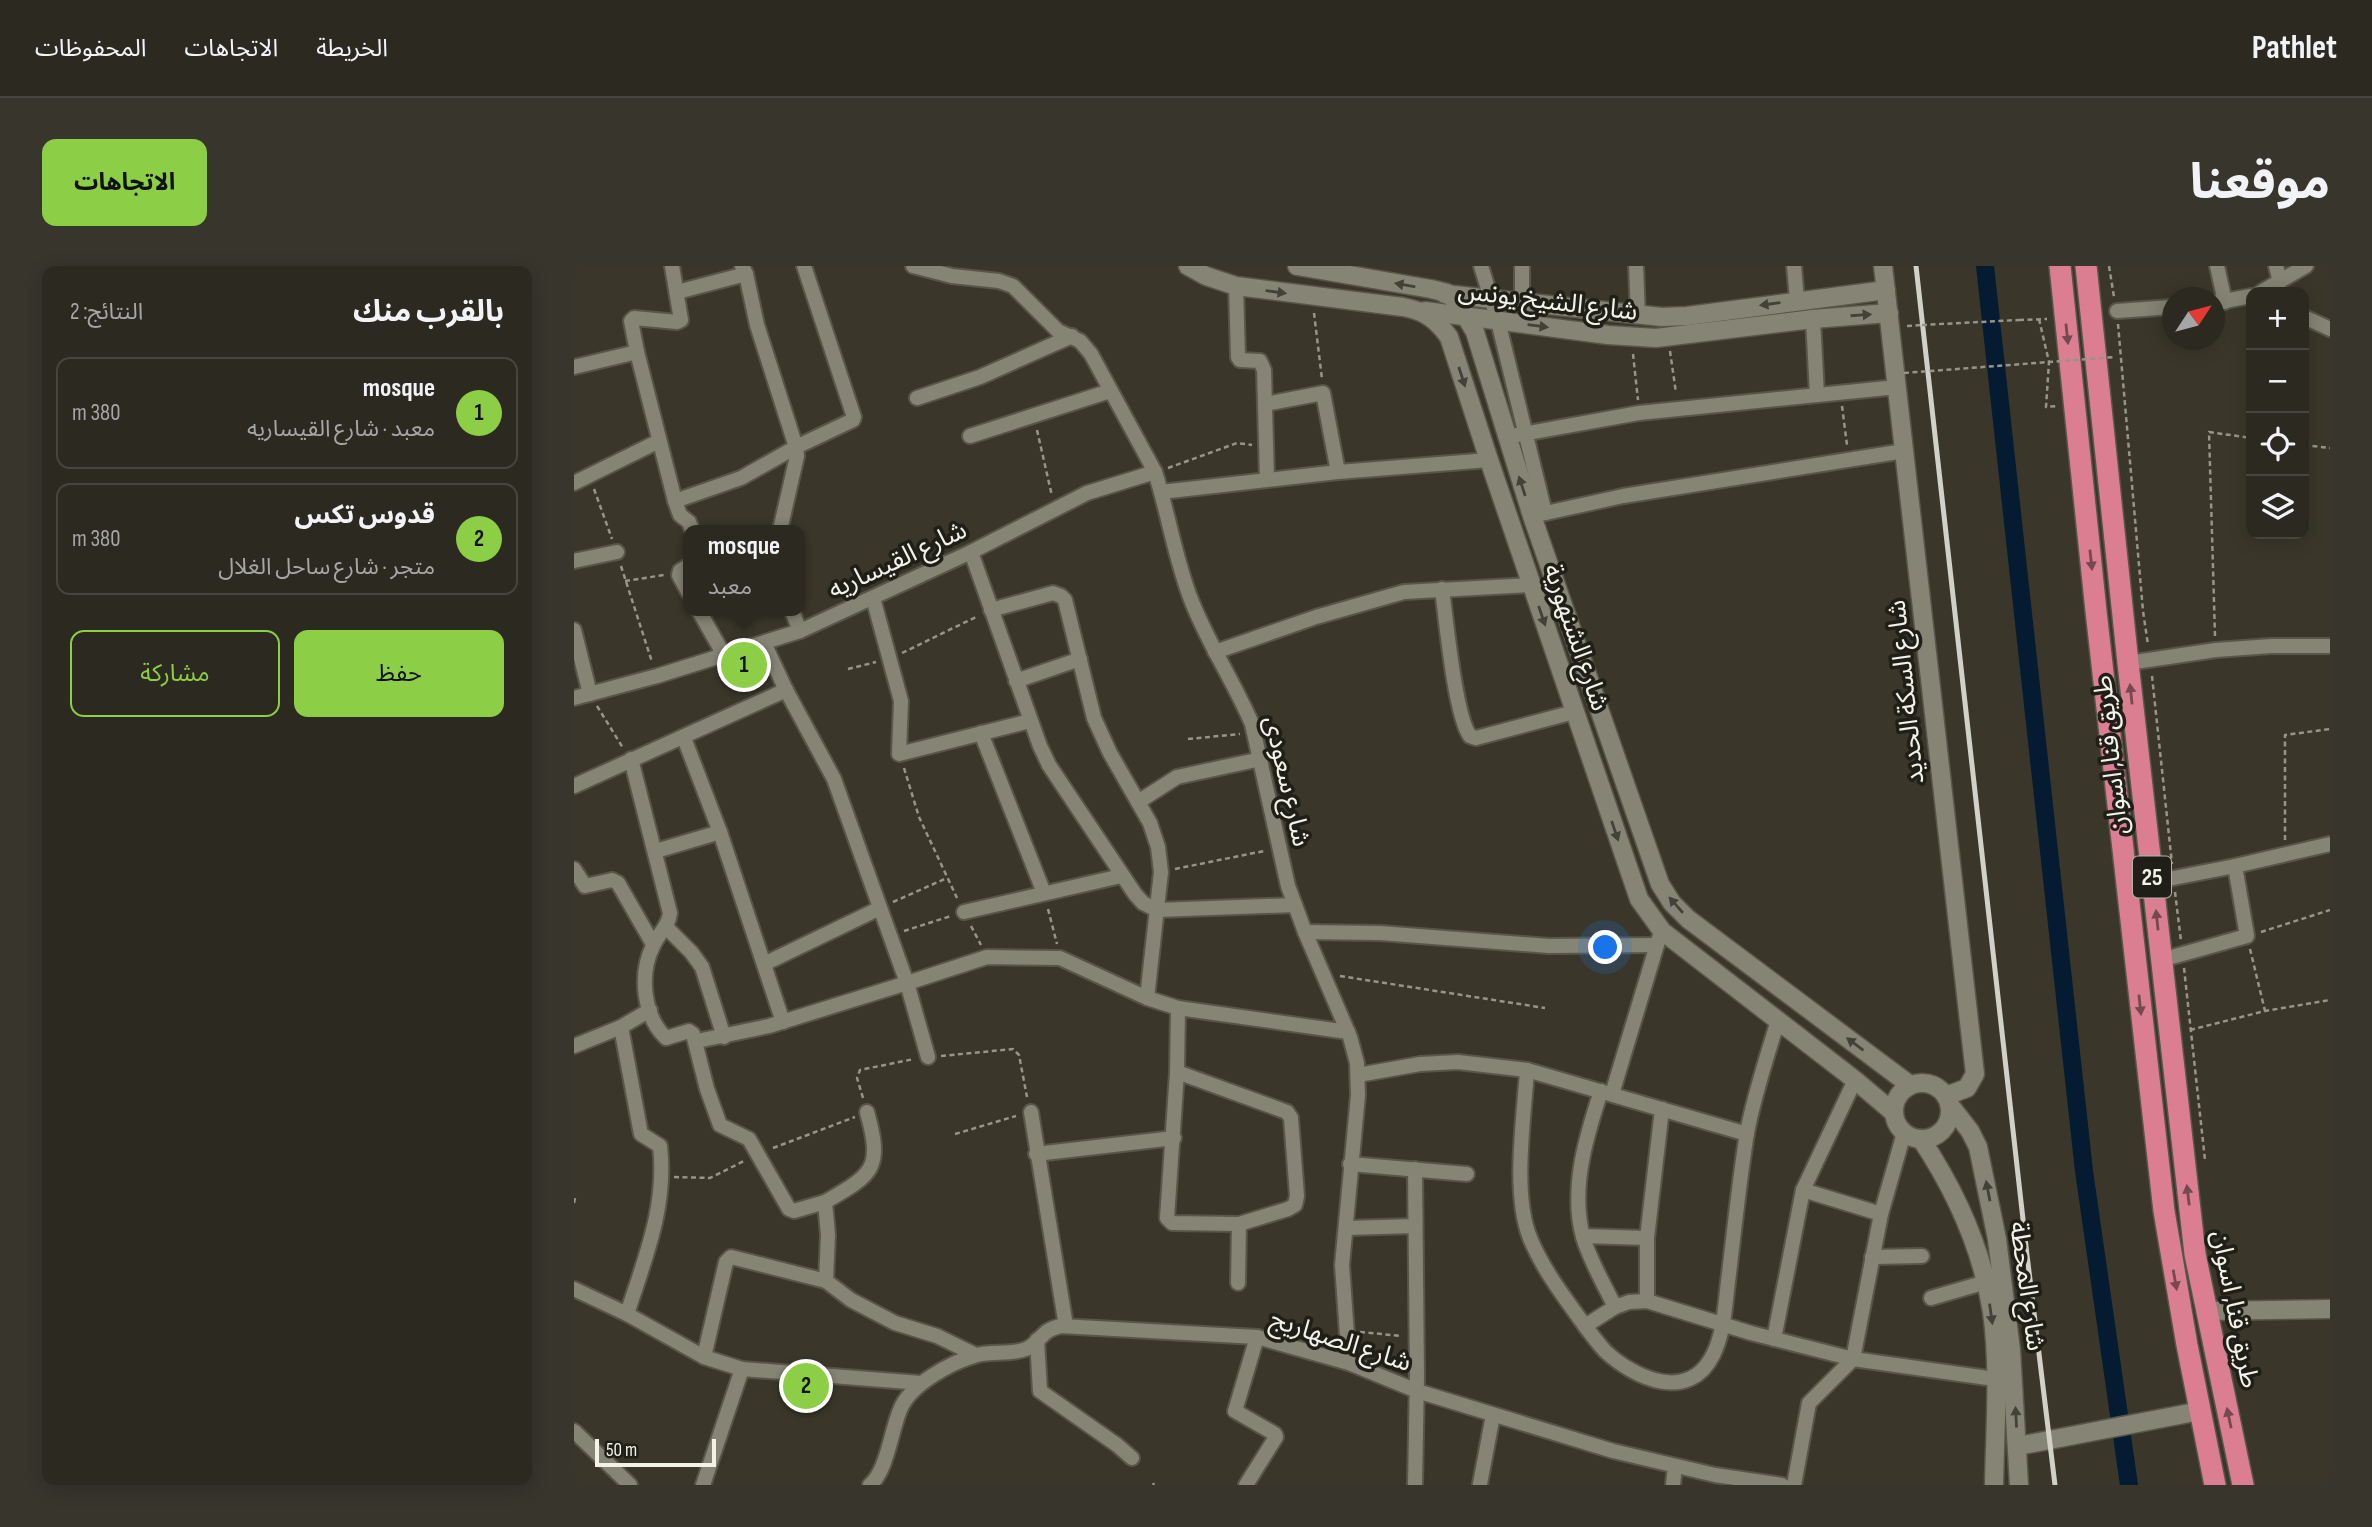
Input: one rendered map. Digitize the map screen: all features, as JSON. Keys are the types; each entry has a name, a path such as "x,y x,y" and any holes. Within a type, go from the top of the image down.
{"highway":[{"name":"طريق قنا, اسوان","path":"2060,266 2164,1211 2211,1485"},
{"name":"طريق قنا, اسوان","path":"2087,266 2128,663 2163,880 2161,960 2195,1254 2243,1485"}],"street":[{"path":"672,266 682,319 632,319 637,352 675,500 680,514 690,525"},
{"path":"675,500 741,478 796,447 849,423 854,416 804,266"},
{"name":"شارع سعودى","path":"914,266 952,276 1006,282 1018,290 1058,331 1072,336 1086,347 1154,472 1181,572 1215,652 1243,701 1255,733 1279,848 1295,905 1354,1050 1358,1095 1342,1265 1349,1363"},
{"path":"1188,266 1206,276 1236,286 1422,311"},
{"path":"1297,266 1447,293"},
{"path":"1481,266 1498,321 1515,435 1639,413 1840,393 1901,380"},
{"path":"1522,266 1522,302"},
{"path":"1636,266 1638,316"},
{"path":"1794,266 1797,300"},
{"name":"شارع السكة الحديد","path":"1884,266 1901,380 1904,451 1975,1074 1967,1088 1948,1100"},
{"path":"2217,266 2219,287"},
{"path":"2276,266 2280,282"},
{"path":"2270,287 2306,266"},
{"path":"677,292 744,270 757,325 796,447 797,456 781,525"},
{"path":"1236,286 1238,357 1240,360 1262,362 1267,479"},
{"name":"شارع الشيخ يونس","path":"1422,311 1437,297 1447,293 1638,316 1687,316 1886,290"},
{"name":"شارع الشنهورية","path":"1447,293 1458,303 1475,332 1515,435 1660,884 1688,919 1910,1085"},
{"path":"2225,301 2246,297"},
{"path":"2117,312 2162,308"},
{"name":"شارع الشيخ يونس","path":"1422,311 1631,337 1668,338 1813,319 1889,313"},
{"name":"شارع الشنهورية","path":"1422,311 1438,321 1449,337 1632,881 1660,938 1778,1020 1894,1113"},
{"path":"1813,319 1817,395"},
{"path":"2309,319 2330,329"},
{"path":"917,398 980,377 1072,336"},
{"path":"574,368 637,352"},
{"path":"970,436 1110,391"},
{"path":"1265,404 1324,393 1338,472"},
{"path":"574,483 659,441"},
{"path":"1539,515 1623,496 1904,451"},
{"path":"1161,492 1338,472 1489,460"},
{"name":"شارع القيساريه","path":"574,698 657,676 800,631 971,552 1087,493 1154,472"},
{"path":"574,561 617,552"},
{"path":"971,552 1030,721 1049,765 1121,876 1143,902 1157,910 1295,905"},
{"path":"1215,652 1371,600 1404,592 1531,585"},
{"path":"1442,589 1457,691 1470,736 1476,738 1574,712"},
{"path":"991,610 1057,593 1065,600 1094,718 1110,754 1154,834 1161,872 1147,998"},
{"path":"873,598 901,701 899,754 1030,721"},
{"path":"702,616 724,655"},
{"path":"794,616 800,631"},
{"path":"574,630 590,694"},
{"path":"764,643 834,779 878,909 907,984 928,1057"},
{"path":"2128,663 2216,650 2330,646"},
{"path":"1016,681 1080,659"},
{"path":"574,786 786,690"},
{"path":"981,733 1044,893"},
{"path":"684,738 720,832 783,1022"},
{"path":"1138,802 1178,777 1261,758"},
{"path":"631,759 670,913 666,927 653,944 647,960 644,988 650,1010 666,1038 689,1031 693,1034 719,1125 749,1139 789,1209 794,1211 825,1202 854,1185 871,1165 875,1155 875,1141 867,1112"},
{"path":"656,851 720,832"},
{"path":"2163,880 2330,844"},
{"path":"2161,960 2247,936 2235,866"},
{"path":"574,869 585,886 612,880 618,883 653,944"},
{"path":"964,912 1121,876"},
{"path":"764,964 878,909"},
{"path":"666,927 702,967 724,1037"},
{"path":"1305,932 1380,933 1549,946 1660,938 1606,1093 1587,1136 1581,1169 1578,1202 1583,1236 1615,1307"},
{"path":"696,1041 783,1022 987,957 1060,958 1147,998 1178,1008 1348,1032"},
{"path":"1177,1072 1287,1112 1291,1118 1297,1196 1295,1205 1239,1224 1172,1223 1167,1218 1174,1138 1178,1008"},
{"path":"574,1046 621,1027 650,1010"},
{"path":"1527,1070 1521,1182 1523,1213 1529,1236 1540,1258 1585,1326 1605,1350 1627,1367 1653,1381 1671,1384 1688,1379 1702,1370 1712,1358 1723,1324 1747,1134 1778,1020"},
{"path":"621,1027 641,1134 660,1146 662,1176 657,1218 627,1314"},
{"path":"1358,1075 1432,1063 1458,1062 1527,1070 1747,1134"},
{"path":"1774,1339 1803,1190 1855,1080"},
{"path":"1926,1083 1941,1090 1948,1100 1948,1121 1944,1129 1930,1138 1913,1136 1896,1120 1894,1113 1899,1094 1910,1085 1926,1083"},
{"name":"شارع المحطة","path":"1948,1100 1978,1147 1997,1239 2010,1338 2019,1485"},
{"path":"1647,1301 1647,1238 1662,1109"},
{"path":"1031,1112 1066,1326"},
{"path":"1794,1485 1808,1403 1853,1359 1881,1214 1913,1136"},
{"name":"شارع المحطة","path":"1913,1136 1943,1172 1961,1207 1976,1244 1986,1282 1995,1347 1994,1485"},
{"path":"1036,1154 1174,1138"},
{"path":"1350,1164 1467,1174"},
{"path":"1415,1169 1415,1485"},
{"path":"1803,1190 1881,1214"},
{"path":"825,1202 828,1235 826,1281"},
{"path":"1238,1283 1239,1224"},
{"path":"1346,1228 1415,1226"},
{"path":"1583,1236 1647,1238"},
{"path":"704,1357 726,1262 732,1256 826,1281 851,1300 895,1323 937,1336 976,1355"},
{"path":"1872,1257 1922,1256"},
{"path":"1931,1298 1986,1282"},
{"path":"574,1289 627,1314 704,1357 742,1369 921,1383"},
{"path":"1585,1326 1615,1307 1629,1302 1647,1301 1774,1339 1853,1359 1995,1379"},
{"path":"2206,1311 2330,1310"},
{"name":"شارع الصهاريج","path":"877,1484 900,1410 906,1397 921,1383 976,1355 1029,1348 1052,1327 1066,1326 1257,1338 1349,1363 1417,1391 1613,1451 1755,1483 1782,1485"},
{"path":"1247,1485 1276,1437 1236,1411 1257,1338"},
{"path":"1037,1340 1040,1391 1118,1445 1132,1458"},
{"path":"703,1485 742,1369"},
{"path":"2018,1446 2200,1411"},
{"path":"1480,1484 1493,1415"},
{"path":"574,1431 630,1485"},
{"path":"1673,1485 1675,1466"}],"path":[{"path":"2109,266 2117,312 2143,611 2151,661 2163,880 2182,954 2205,1147 2204,1170"},
{"path":"1313,297 1324,393"},
{"path":"1922,325 2066,317"},
{"path":"2039,319 2049,362 2046,407"},
{"path":"1631,337 1639,413"},
{"path":"1668,338 1678,409"},
{"path":"1901,380 2049,362 2115,358"},
{"path":"1840,393 1848,458"},
{"path":"1034,416 1055,509"},
{"path":"2216,650 2209,432 2246,437"},
{"path":"1154,472 1237,443 1266,447"},
{"path":"2309,446 2330,448"},
{"path":"589,475 617,552"},
{"path":"657,676 625,581 683,570"},
{"path":"848,669 890,659 991,610"},
{"path":"590,694 631,759"},
{"path":"2285,853 2285,735 2330,729"},
{"path":"1188,739 1255,733"},
{"path":"899,754 919,817 987,957"},
{"path":"1161,872 1279,848"},
{"path":"878,909 947,878"},
{"path":"1044,893 1060,958"},
{"path":"2265,1011 2247,936 2330,910"},
{"path":"889,936 964,912"},
{"path":"1323,974 1545,1008"},
{"path":"2170,1034 2265,1011 2330,1000"},
{"path":"867,1112 857,1078 860,1070 928,1057 1013,1049 1019,1055 1031,1112 955,1134"},
{"path":"1346,1331 1416,1338"}],"waterway":[{"path":"1985,266 2084,1171 2129,1485"}],"railway":[{"path":"1916,266 2055,1485"}],"place":[{"name":"mosque","path":"744,665"},
{"name":"قدوس تكس","path":"806,1386"}]}
